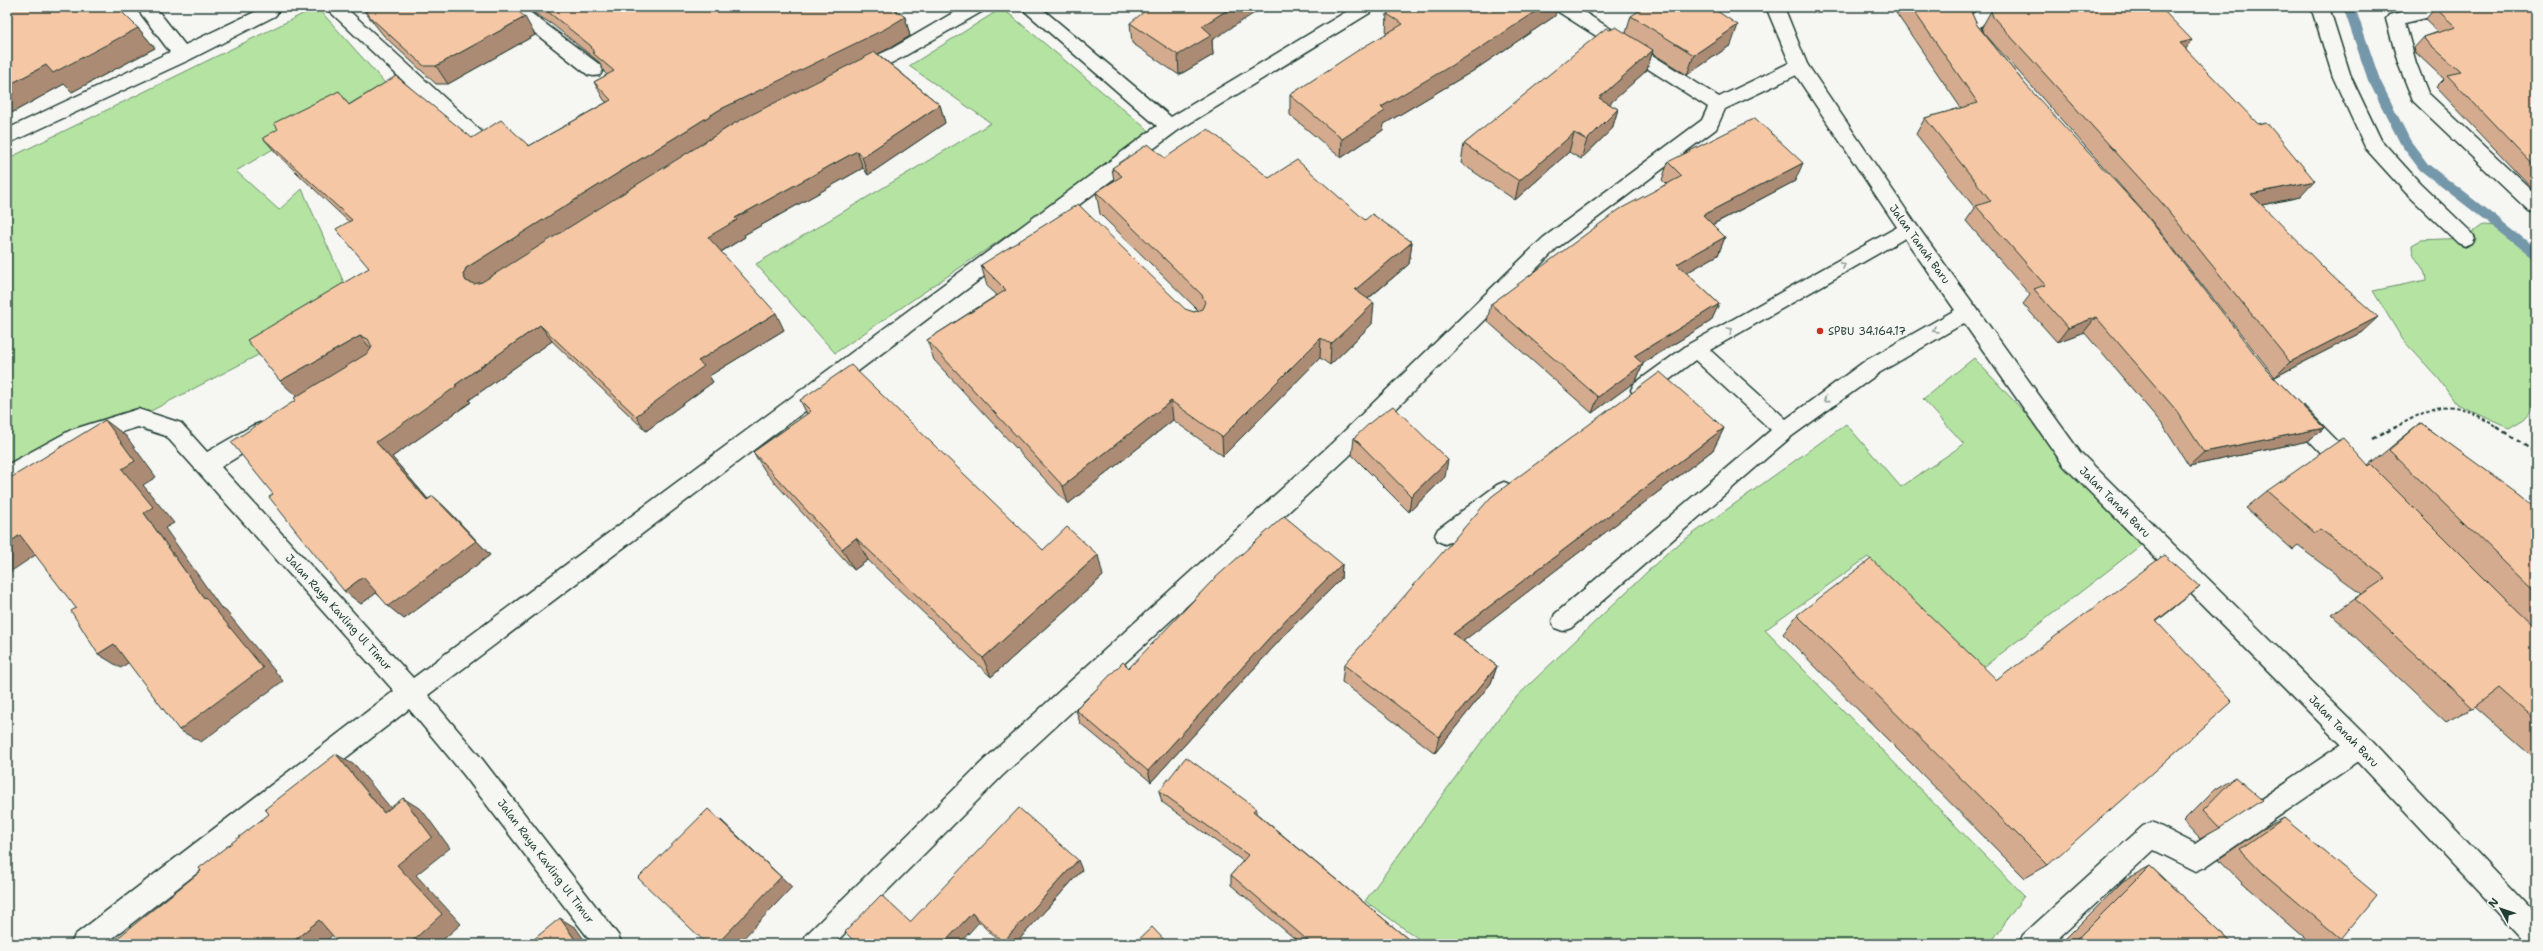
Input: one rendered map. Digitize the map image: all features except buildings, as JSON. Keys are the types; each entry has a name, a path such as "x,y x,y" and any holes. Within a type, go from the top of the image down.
{"street":[{"path":"145,7 183,55"},
{"path":"334,7 475,138"},
{"path":"511,7 594,70"},
{"path":"843,80 897,53 977,7"},
{"path":"1029,7 1170,126"},
{"path":"84,944 411,693 1077,206 1170,126 1367,7"},
{"path":"1563,7 1718,105"},
{"name":"Jalan Tanah Baru","path":"1775,7 1799,66 1908,228 1969,311 2072,459 2360,746 2536,934"},
{"path":"1994,60 1975,37 1970,25 1981,16 2011,7"},
{"path":"2320,7 2342,77 2373,144 2413,188 2465,238"},
{"path":"2449,7 2395,19 2407,64 2420,96 2536,206"},
{"path":"7,137 183,55 271,9"},
{"path":"815,944 994,767 1340,451 1550,243 1709,124 1718,105 1799,66"},
{"path":"2283,400 2365,484"},
{"name":"Jalan Raya Kavling Ul Timur","path":"7,476 79,436 138,418 173,430 206,464 411,693 474,767 609,944"},
{"path":"206,464 280,421"},
{"path":"2032,944 2152,835 2196,858 2360,746"}],"lane":[{"path":"1627,400 1696,349 1908,228"},
{"path":"1563,621 1785,430 1872,367 1969,311"},
{"path":"1696,349 1785,430"},
{"path":"1445,535 1520,479"}],"path":[{"path":"2338,456 2438,408 2456,404 2484,418 2536,453"}],"green space":[{"path":"317,7 385,83 236,171 279,210 302,189 354,305 7,486 7,159"},
{"path":"1002,8 1154,135 835,353 756,264 991,123 909,66"},
{"path":"2483,225 2497,226 2536,255 2536,406 2524,419 2509,428 2456,404 2439,379 2403,340 2373,291 2426,280 2424,271 2412,250 2412,245 2421,240 2465,238"},
{"path":"1974,358 2145,542 1976,673 1868,557 1765,630 2024,896 1990,944 1426,944 1365,901 1509,704 1669,551 1846,424 1901,487 1964,444 1923,399"}],"waterway":[{"path":"2349,7 2374,80 2405,142 2424,167 2536,255"}],"place":[{"name":"SPBU 34.164.17","path":"1820,331"}]}
